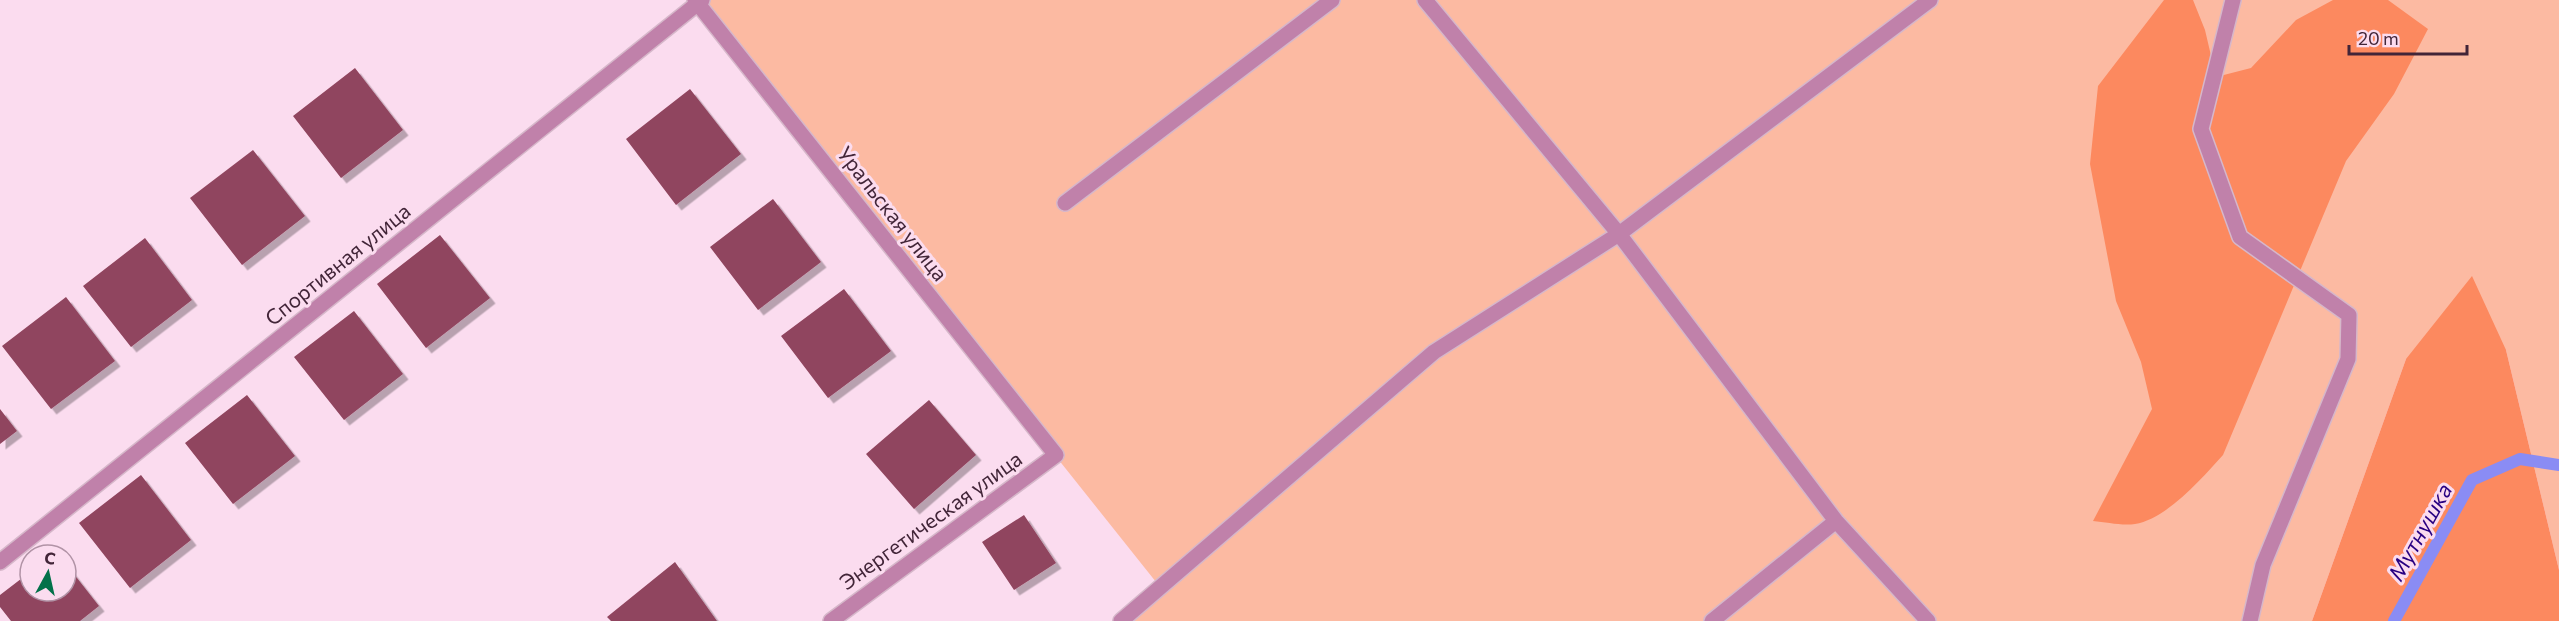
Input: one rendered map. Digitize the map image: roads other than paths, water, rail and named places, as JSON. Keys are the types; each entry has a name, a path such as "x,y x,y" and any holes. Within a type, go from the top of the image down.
{"street":[{"path":"1065,203 1332,0"},
{"path":"1425,0 1619,234 1836,521 1928,621"},
{"path":"1120,621 1434,352 1619,234 1930,0"},
{"path":"2233,0 2200,129 2240,237 2349,315 2348,359 2264,565 2250,621"},
{"name":"Уральская улица","path":"698,1 1056,455"},
{"name":"Спортивная улица","path":"0,562 698,1"},
{"name":"Энергетическая улица","path":"831,621 1056,455"},
{"path":"1712,621 1836,521"}],"waterway":[{"name":"Мутнушка","path":"2394,621 2472,480 2520,459 2559,465"}]}
